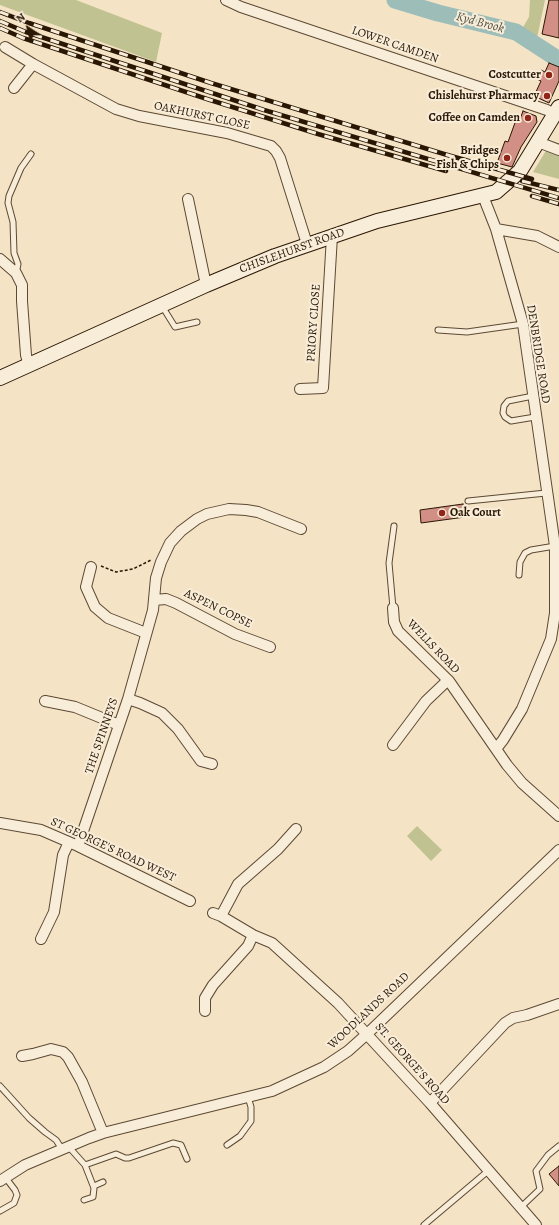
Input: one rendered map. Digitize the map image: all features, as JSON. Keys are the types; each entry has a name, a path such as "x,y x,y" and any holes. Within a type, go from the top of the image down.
{"main road":[{"name":"CHISLEHURST ROAD","path":"0,378 243,268 307,244 377,222 496,192 520,171 557,111"}],"street":[{"name":"LOWER CAMDEN","path":"226,0 242,3 540,108 557,111"},
{"name":"OAKHURST CLOSE","path":"5,47 116,109 139,116 227,133 271,146 280,158 307,244"},
{"path":"14,88 33,64"},
{"path":"538,142 559,150"},
{"name":"DENBRIDGE ROAD","path":"483,196 496,228 522,324 555,546 555,613 551,639 522,709 496,749"},
{"path":"188,199 206,285"},
{"path":"496,228 537,236 559,247"},
{"name":"PRIORY CLOSE","path":"300,389 323,388 332,236"},
{"path":"0,259 14,272 22,285 26,355 29,366"},
{"name":"THE SPINNEYS","path":"41,939 54,912 63,855 73,844 128,699 153,610 156,578 170,542 174,536 197,519 207,514 229,509 258,512 301,529"},
{"path":"91,567 86,587 95,607 108,618 146,633"},
{"name":"ASPEN COPSE","path":"154,600 166,599 176,603 235,634 270,647"},
{"name":"WELLS ROAD","path":"393,608 394,622 398,631 448,680 496,749"},
{"path":"393,745 426,701 448,680"},
{"path":"128,699 162,713 178,729 202,761 212,764"},
{"path":"45,701 74,707 119,725"},
{"path":"496,749 522,783 559,816"},
{"name":"ST GEORGE'S ROAD WEST","path":"0,823 42,830 190,901"},
{"name":"ST. GEORGE'S ROAD","path":"296,829 278,849 238,884 217,915 253,935 272,943 338,1003 430,1103 536,1225"},
{"name":"WOODLANDS ROAD","path":"3,1179 25,1165 65,1147 103,1133 272,1091 324,1067 348,1051 367,1034 559,850"},
{"path":"205,1011 205,998 213,985 248,946 253,935"},
{"path":"430,1103 505,1023 513,1018 527,1015 559,1004"},
{"path":"22,1056 51,1049 63,1052 68,1057 82,1082 103,1133"}],"lane":[{"path":"14,272 17,269 18,264 14,253 13,222 8,203 9,196 21,168 31,154"},
{"path":"162,305 175,327 197,322"},
{"path":"438,330 467,332 522,324"},
{"path":"532,396 508,401 504,406 503,413 505,417 511,421 535,417"},
{"path":"468,501 546,493"},
{"name":"WELLS ROAD","path":"393,608 389,563 394,526"},
{"path":"519,574 520,562 525,553 531,550 555,546"},
{"path":"0,1086 29,1118 85,1165 94,1186 93,1197 84,1200"},
{"path":"227,1145 240,1136 250,1121 251,1107 248,1097"},
{"path":"85,1165 116,1154 129,1158 173,1143 181,1145 187,1159"},
{"path":"520,1208 540,1189 536,1171 548,1155 559,1146"},
{"path":"424,1225 488,1171"},
{"path":"0,1211 14,1203 17,1195 15,1190 3,1179"},
{"path":"94,1186 103,1182"}],"path":[{"path":"91,567 99,566 116,572 133,569 150,560 161,562"}],"green space":[{"path":"0,0 76,0 162,33 156,62 0,5"},
{"path":"530,0 545,0 537,38 522,29 529,17"},
{"path":"547,149 559,153 559,179 533,172"},
{"path":"417,826 442,850 431,861 407,836"}],"building":[{"path":"549,0 559,0 559,38 542,34"},
{"path":"549,63 559,67 559,81 549,103 534,96 541,81 537,79 541,70 545,72"},
{"path":"523,111 536,116 537,122 521,147 512,167 497,163 505,141 508,142 516,120 519,122"},
{"name":"Oak Court","path":"463,504 465,517 421,523 420,510"},
{"path":"559,1166 559,1186 549,1174"}],"waterway":[{"name":"Kyd Brook","path":"395,0 438,13 516,32 559,60"}],"railway":[{"path":"0,12 211,83 444,154 532,179"},
{"path":"0,21 26,32 264,110 559,198"},
{"path":"0,28 23,38 207,99 318,134 446,171"},
{"path":"522,181 559,190"},
{"path":"532,196 559,204"}],"place":[{"name":"Costcutter","path":"549,75"},
{"name":"Chislehurst Pharmacy","path":"547,96"},
{"name":"Coffee on Camden","path":"528,118"},
{"name":"Bridges Fish & Chips","path":"507,158"},
{"name":"Oak Court","path":"442,513"}]}
